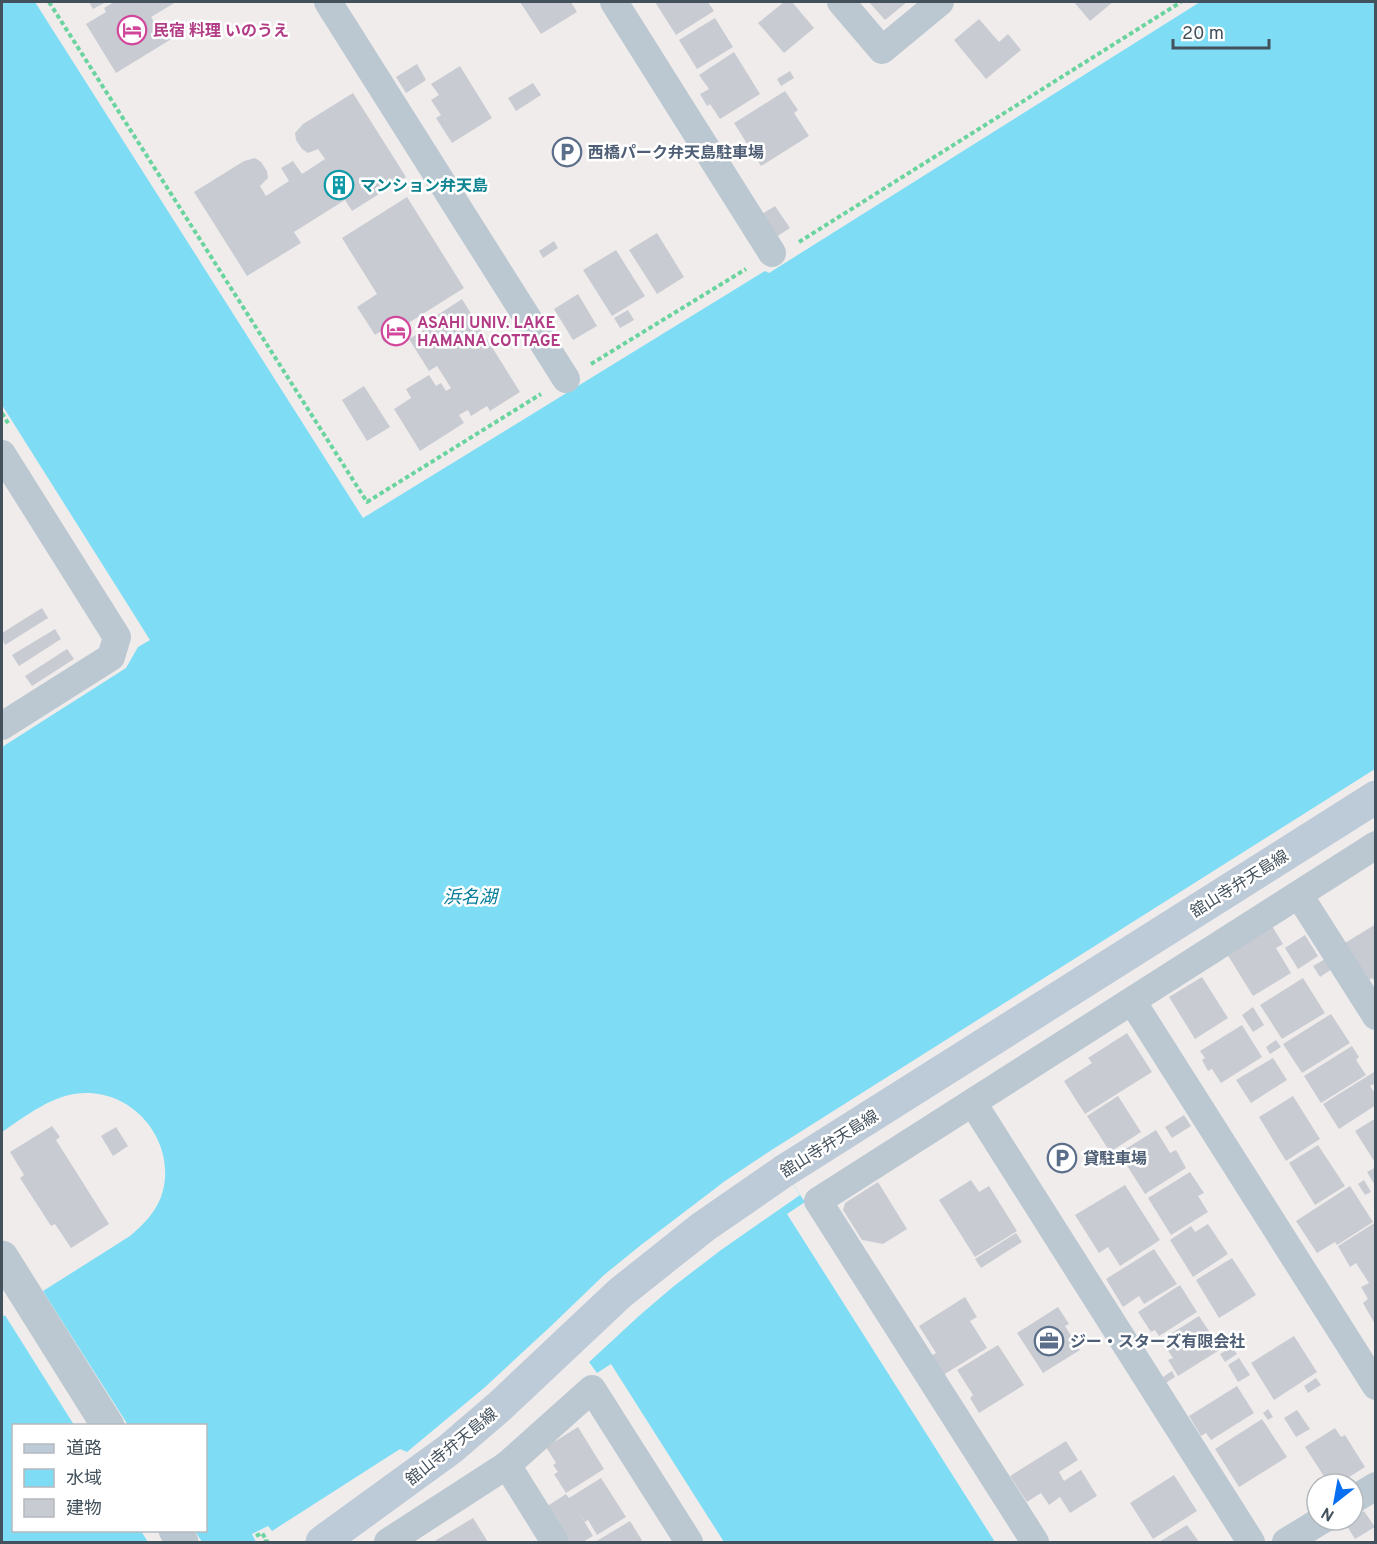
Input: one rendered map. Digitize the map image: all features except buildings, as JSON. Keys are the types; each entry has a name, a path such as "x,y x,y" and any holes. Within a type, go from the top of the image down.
{"main road":[{"name":"舘山寺弁天島線","path":"322,1542 450,1449 500,1406 620,1293 721,1214 784,1171 1376,797"}],"street":[{"path":"328,2 566,379"},
{"path":"614,2 772,253"},
{"path":"841,2 882,50 940,2"},
{"path":"2,454 117,637 111,657 2,726"},
{"path":"1035,1542 819,1201 1376,845"},
{"path":"1299,895 1376,1016"},
{"path":"1132,1001 1376,1386"},
{"path":"973,1103 1251,1542"},
{"path":"2,1257 107,1424"},
{"path":"388,1542 507,1465 592,1389 689,1542"},
{"path":"507,1465 555,1542"},
{"path":"1286,1542 1305,1530"}],"path":[{"path":"49,2 367,502"},
{"path":"256,1536 262,1533 267,1541 264,1542"}],"water":[{"name":"浜名湖","path":"2,2 35,2 363,518 765,271 769,273 1200,2 1375,2 1375,769 770,1151 805,1202 787,1214 995,1542 724,1542 611,1364 597,1373 589,1362 551,1326 484,1388 407,1452 400,1449 272,1531 268,1526 252,1534 256,1542 2,1542 2,1317 130,1236 155,1208 161,1197 165,1178 164,1159 159,1141 149,1125 121,1101 103,1095 84,1093 61,1097 40,1107 2,1132 2,747 126,668 138,647 150,640 2,405"}],"pier":[{"path":"770,1151 800,1195 674,1286 587,1364 550,1327 604,1275 641,1245 725,1181"},
{"path":"41,1288 127,1424 73,1424 3,1312"},
{"path":"142,1532 196,1532 202,1542 148,1542"}],"place":[{"name":"民宿 料理 いのうえ","path":"132,30"},
{"name":"西橋パーク弁天島駐車場","path":"567,152"},
{"name":"マンション弁天島","path":"339,185"},
{"name":"ASAHI UNIV. LAKE HAMANA COTTAGE","path":"396,331"},
{"name":"貸駐車場","path":"1062,1158"},
{"name":"ジー・スターズ有限会社","path":"1049,1341"}]}
